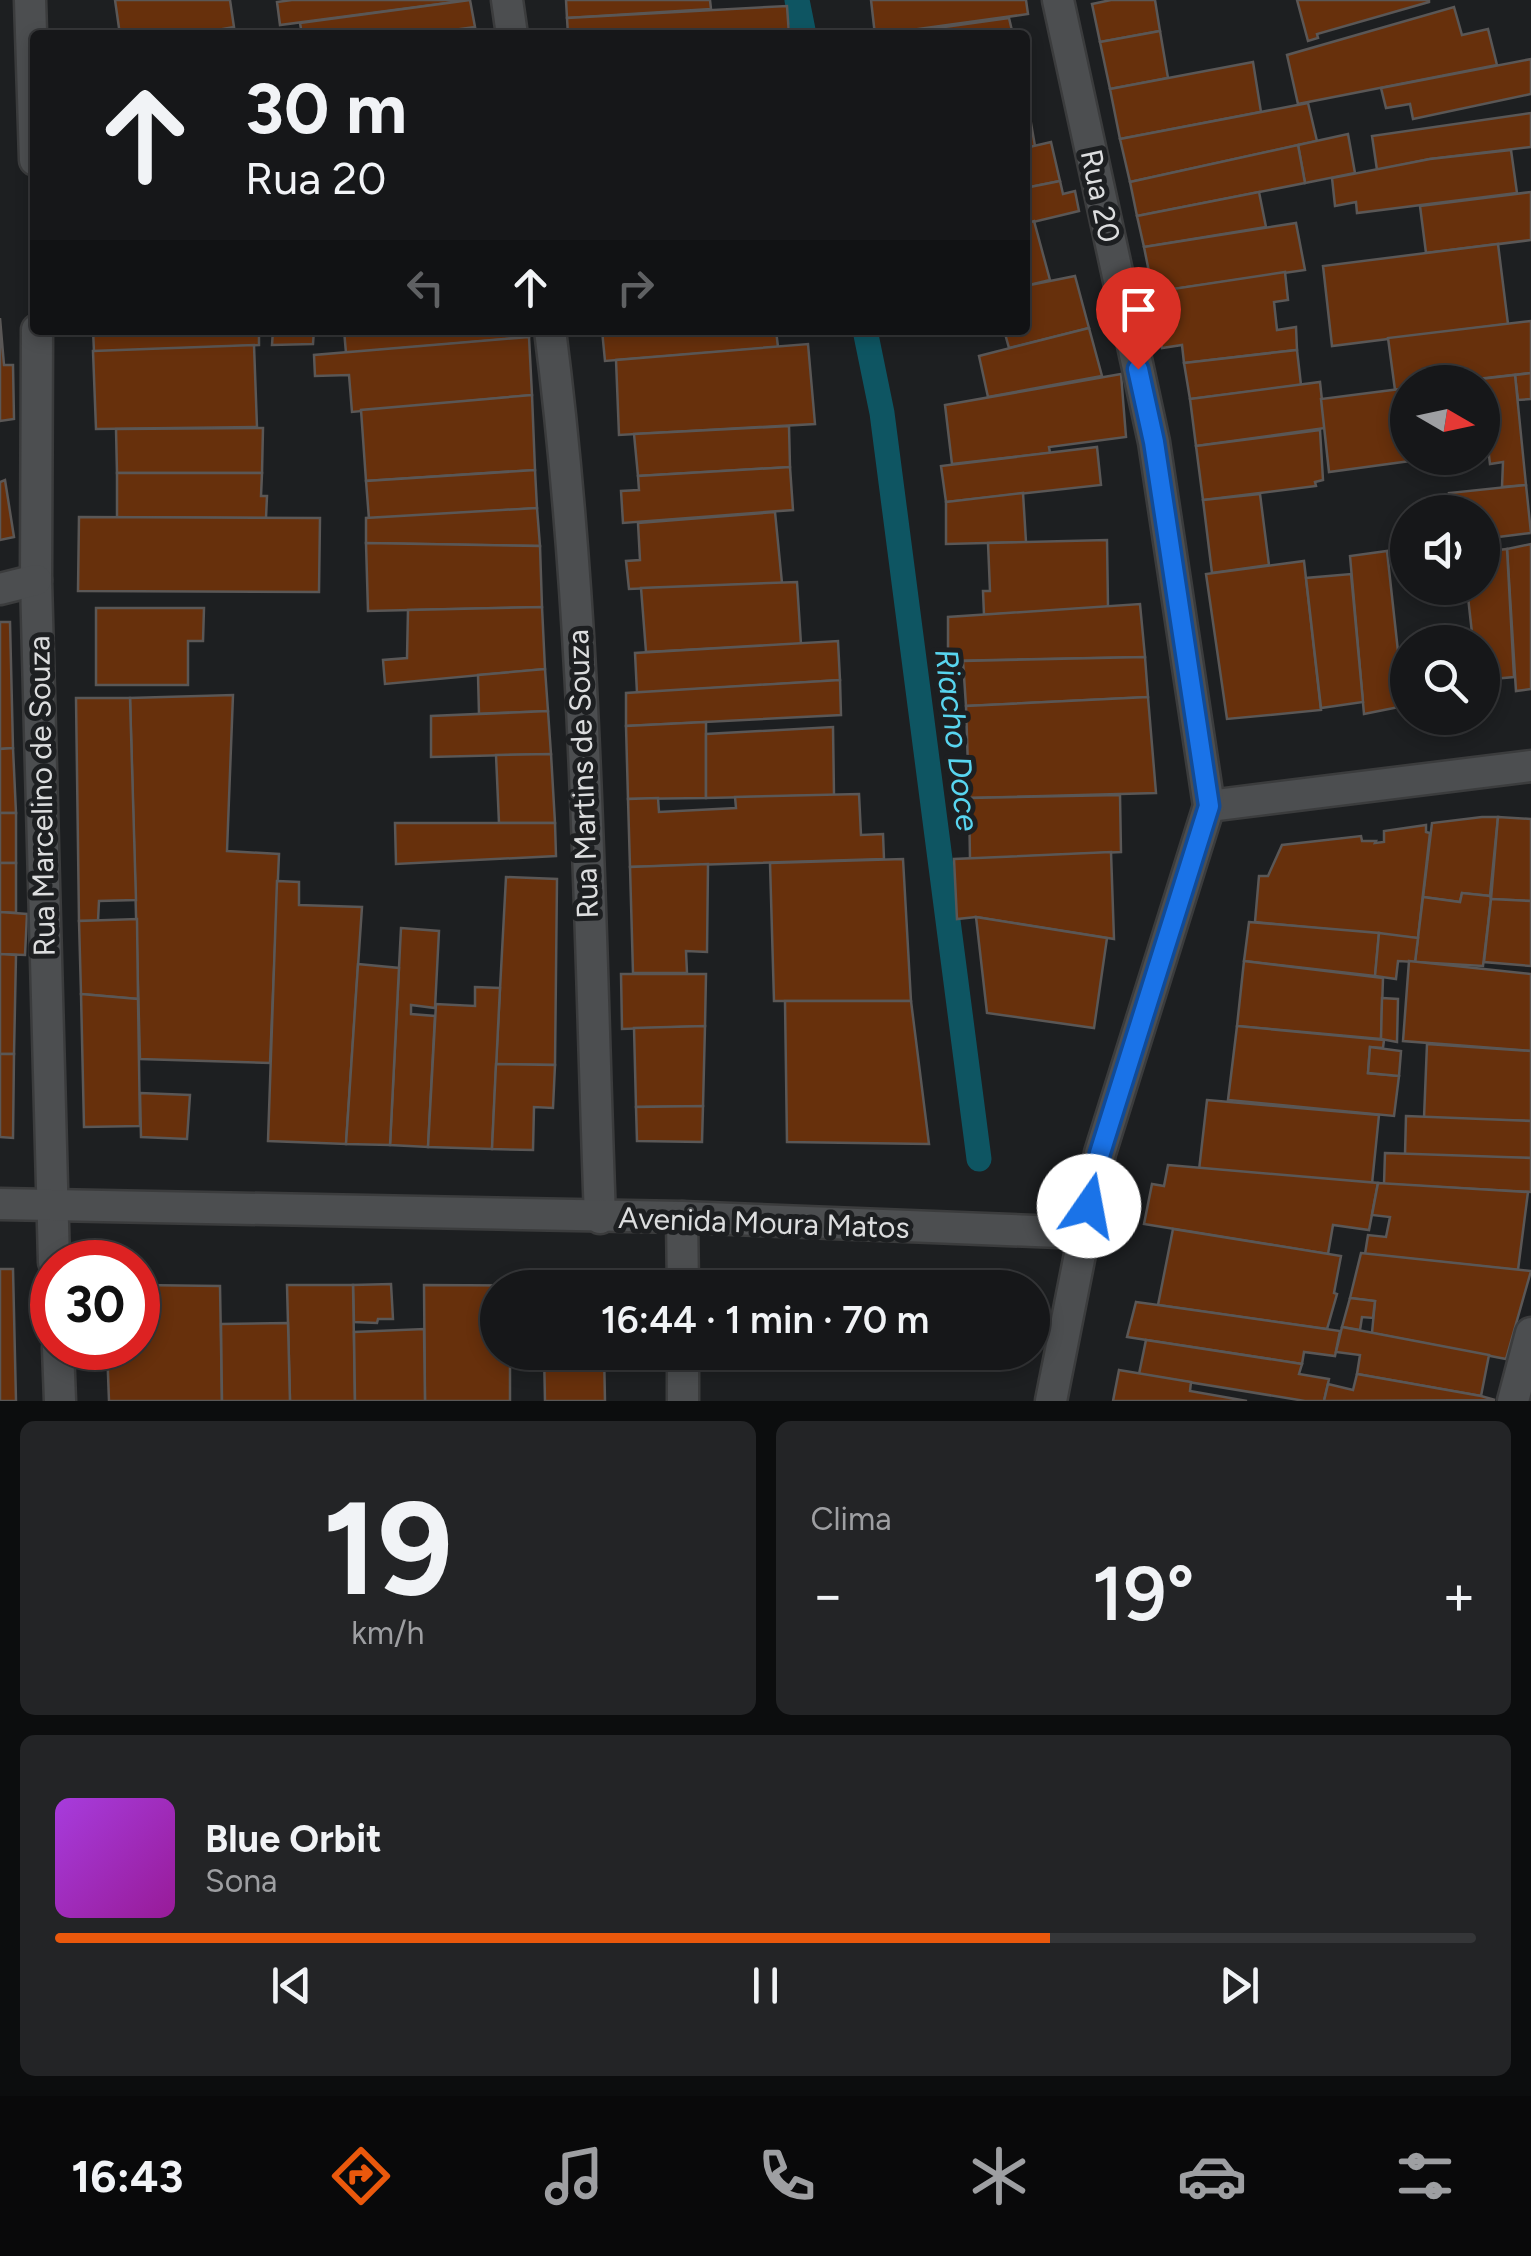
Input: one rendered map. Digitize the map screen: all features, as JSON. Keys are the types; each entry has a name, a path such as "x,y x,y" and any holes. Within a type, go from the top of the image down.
{"street":[{"path":"30,0 31,30"},
{"path":"507,0 511,30"},
{"name":"Rua 20","path":"1058,0 1154,442 1209,806"},
{"name":"Rua Marcelino de Souza","path":"37,335 36,580 53,1240"},
{"name":"Rua Martins de Souza","path":"551,335 560,402 577,620 600,1218"},
{"path":"0,589 36,580"},
{"path":"1051,1401 1100,1153 1209,806 1531,766"},
{"name":"Avenida Moura Matos","path":"0,1204 682,1217 1084,1233"},
{"path":"682,1217 682,1270"},
{"path":"1513,1401 1531,1334"},
{"path":"59,1370 60,1401"},
{"path":"683,1370 683,1401"}],"building":[{"path":"115,0 230,0 234,27 218,30 119,30"},
{"path":"470,0 280,25 277,2"},
{"path":"470,0 475,27 301,30 300,23"},
{"path":"566,0 710,0 711,9 567,18"},
{"path":"871,0 1026,0 1028,14 911,30 874,30"},
{"path":"1155,0 1160,31 1100,42 1092,4"},
{"path":"1297,0 1429,2 1317,34 1318,38 1308,41"},
{"path":"787,6 789,30 568,30 567,18"},
{"path":"1454,7 1462,35 1488,29 1497,65 1298,104 1287,55"},
{"path":"1009,18 1012,30 923,30"},
{"path":"1160,31 1168,78 1110,89 1100,42"},
{"path":"1531,59 1531,94 1413,119 1410,104 1386,108 1381,88"},
{"path":"1253,62 1261,112 1120,139 1110,89"},
{"path":"1308,103 1317,141 1130,182 1120,139"},
{"path":"1531,113 1531,147 1430,159 1377,170 1372,136"},
{"path":"1030,117 1035,146 1030,147"},
{"path":"1348,134 1355,173 1305,183 1298,145"},
{"path":"1051,142 1060,181 1030,187 1030,147"},
{"path":"1298,145 1305,183 1137,216 1130,182"},
{"path":"1511,150 1517,193 1357,213 1356,202 1335,206 1332,178 1430,159"},
{"path":"1060,181 1063,194 1075,191 1079,211 1030,223 1030,187"},
{"path":"1259,192 1266,227 1144,247 1137,216"},
{"path":"1531,192 1531,240 1426,253 1420,206"},
{"path":"1034,221 1050,280 1030,285 1030,222"},
{"path":"1296,223 1305,270 1153,292 1144,247"},
{"path":"1498,244 1508,324 1332,346 1323,266"},
{"path":"1285,272 1288,300 1274,302 1277,330 1296,327 1297,350 1184,363 1182,345 1162,348 1153,292"},
{"path":"1075,276 1089,328 1009,348 1005,335 1030,335 1030,285"},
{"path":"0,318 4,365 13,365 14,419 0,421"},
{"path":"1531,321 1531,373 1500,376 1500,365 1392,365 1388,338"},
{"path":"1089,328 1102,376 988,397 979,356"},
{"path":"93,335 259,335 259,345 94,352"},
{"path":"273,335 314,335 313,344 272,345"},
{"path":"344,335 529,335 529,337 346,353"},
{"path":"602,335 777,335 778,347 605,361"},
{"path":"529,337 532,395 352,412 349,375 315,376 314,355"},
{"path":"808,344 815,424 619,435 616,360"},
{"path":"254,345 257,427 96,429 93,351"},
{"path":"1297,350 1301,385 1190,399 1184,363"},
{"path":"1531,373 1531,399 1518,400 1515,375"},
{"path":"1121,374 1126,437 1049,447 1050,453 952,464 945,405"},
{"path":"1515,375 1526,485 1502,487 1500,377"},
{"path":"1320,382 1325,428 1196,446 1190,399"},
{"path":"1390,390 1390,464 1329,472 1321,399"},
{"path":"532,395 535,470 366,481 361,410"},
{"path":"789,426 790,467 638,476 634,434"},
{"path":"263,428 262,473 117,473 116,429"},
{"path":"1320,430 1323,480 1315,482 1316,486 1203,500 1196,446"},
{"path":"1097,447 1101,485 946,502 941,466"},
{"path":"790,467 793,510 623,523 621,491 639,490 638,476"},
{"path":"535,470 537,508 369,519 366,481"},
{"path":"117,473 262,473 261,496 267,496 266,518 117,517"},
{"path":"5,480 14,537 0,540 0,482"},
{"path":"1526,485 1531,533 1500,537 1500,495 1449,493"},
{"path":"1023,493 1026,542 946,544 946,502"},
{"path":"1260,494 1269,565 1212,573 1203,500"},
{"path":"537,508 540,546 366,543 366,518"},
{"path":"775,512 782,583 629,589 626,561 640,560 638,523"},
{"path":"79,517 320,518 319,592 78,591"},
{"path":"1107,540 1108,607 984,615 983,591 990,591 988,543"},
{"path":"366,543 540,546 542,607 368,611"},
{"path":"1531,544 1531,689 1516,691 1507,549"},
{"path":"1507,549 1514,677 1500,678 1500,625 1471,625 1469,605 1500,605 1500,550"},
{"path":"1387,551 1395,625 1390,625 1390,709 1364,714 1350,556"},
{"path":"1304,561 1321,710 1227,719 1206,574"},
{"path":"1351,574 1363,702 1321,708 1306,578"},
{"path":"797,582 801,644 646,652 641,588"},
{"path":"1140,604 1145,657 948,661 948,617"},
{"path":"542,607 545,669 385,684 383,660 407,658 408,610"},
{"path":"96,608 204,608 203,641 188,641 188,685 96,685"},
{"path":"0,622 10,622 13,748 0,749"},
{"path":"838,641 840,680 637,693 635,653"},
{"path":"1145,657 1148,697 966,706 963,661"},
{"path":"545,669 548,711 479,714 478,675"},
{"path":"840,680 841,715 626,726 626,693"},
{"path":"233,695 227,851 279,854 270,1063 140,1059 130,698"},
{"path":"1148,697 1156,793 969,798 966,706"},
{"path":"76,698 130,698 136,900 99,901 98,921 79,921"},
{"path":"548,711 551,754 431,757 431,716"},
{"path":"706,722 706,798 628,799 626,726"},
{"path":"833,727 834,795 706,798 706,734"},
{"path":"13,748 16,813 0,813 0,749"},
{"path":"551,754 555,823 499,823 496,755"},
{"path":"859,794 861,835 883,834 884,859 630,867 628,799 658,798 659,812 736,808 735,797"},
{"path":"1120,795 1121,852 970,859 969,798"},
{"path":"0,813 16,813 16,863 0,863"},
{"path":"1498,817 1490,896 1462,893 1460,902 1423,897 1432,823"},
{"path":"1498,817 1531,819 1531,901 1491,899"},
{"path":"395,823 555,823 556,856 396,864"},
{"path":"1426,825 1426,832 1430,833 1418,938 1255,922 1259,876 1268,876 1282,845 1361,836 1362,841 1384,842 1384,831"},
{"path":"1111,852 1114,939 976,917 957,919 954,859"},
{"path":"903,859 911,1001 774,1001 770,863"},
{"path":"0,863 16,863 16,913 0,912"},
{"path":"708,864 707,952 686,951 687,973 633,973 630,867"},
{"path":"506,877 557,879 555,1065 496,1064"},
{"path":"277,881 299,882 299,905 362,907 346,1144 268,1141"},
{"path":"1462,893 1491,899 1483,966 1415,962 1423,897 1460,902"},
{"path":"1491,899 1531,901 1531,966 1484,962"},
{"path":"0,912 27,914 25,955 0,954"},
{"path":"976,917 1107,938 1094,1028 987,1013"},
{"path":"137,919 138,999 81,994 79,921"},
{"path":"1249,922 1379,933 1375,976 1244,961"},
{"path":"401,928 439,931 435,1008 411,1005 411,1014 435,1016 428,1147 390,1145"},
{"path":"1379,933 1418,938 1415,962 1398,961 1396,979 1375,976"},
{"path":"0,954 16,955 14,1054 0,1054"},
{"path":"1244,961 1383,978 1381,1039 1237,1026"},
{"path":"1409,961 1531,974 1531,1051 1403,1041"},
{"path":"358,964 399,968 390,1145 346,1144"},
{"path":"621,974 706,974 705,1026 622,1029"},
{"path":"475,987 500,988 492,1149 428,1147 436,1004 475,1006"},
{"path":"81,994 138,999 140,1126 84,1127"},
{"path":"1382,998 1398,999 1397,1042 1381,1039"},
{"path":"785,1001 911,1001 929,1144 787,1142"},
{"path":"705,1026 703,1106 636,1107 634,1028"},
{"path":"1237,1026 1384,1040 1383,1048 1370,1047 1368,1073 1399,1076 1394,1116 1228,1100"},
{"path":"1427,1044 1531,1051 1531,1121 1424,1118"},
{"path":"1370,1047 1401,1051 1399,1076 1368,1073"},
{"path":"0,1054 14,1054 13,1138 0,1137"},
{"path":"496,1064 555,1065 553,1108 534,1107 533,1150 492,1149"},
{"path":"140,1093 190,1095 187,1139 141,1137"},
{"path":"1207,1100 1379,1115 1372,1184 1199,1170"},
{"path":"703,1106 702,1142 637,1141 636,1107"},
{"path":"1406,1116 1531,1121 1531,1158 1405,1155"},
{"path":"1385,1153 1531,1158 1531,1192 1384,1184"},
{"path":"1168,1165 1378,1183 1369,1230 1333,1225 1328,1254 1144,1224 1152,1184 1164,1186"},
{"path":"1378,1183 1528,1192 1518,1270 1365,1254 1368,1235 1386,1237 1390,1217 1372,1215"},
{"path":"1173,1229 1341,1256 1334,1293 1337,1294 1327,1329 1158,1305"},
{"path":"1361,1253 1531,1271 1506,1359 1372,1333 1375,1301 1350,1298"},
{"path":"0,1269 13,1269 16,1401 0,1401"},
{"path":"391,1284 393,1319 354,1322 353,1285"},
{"path":"160,1285 220,1286 222,1401 109,1401 108,1370 160,1370"},
{"path":"287,1285 353,1285 355,1401 290,1401"},
{"path":"424,1285 480,1285 480,1370 510,1370 510,1401 425,1401"},
{"path":"1350,1298 1375,1301 1373,1318 1362,1317 1360,1330 1342,1327"},
{"path":"1136,1302 1340,1331 1335,1356 1304,1352 1302,1364 1127,1337"},
{"path":"288,1323 290,1401 222,1401 221,1324"},
{"path":"1342,1327 1489,1355 1481,1396 1357,1374 1360,1355 1336,1352"},
{"path":"424,1329 425,1401 355,1401 354,1332"},
{"path":"1146,1340 1302,1364 1299,1374 1329,1379 1324,1401 1139,1374"},
{"path":"544,1370 604,1370 605,1401 545,1401"},
{"path":"1119,1370 1191,1382 1190,1391 1247,1401 1113,1401"},
{"path":"1357,1374 1495,1400 1324,1401 1328,1384 1353,1390"}],"waterway":[{"name":"Riacho Doce","path":"797,0 803,30"},
{"name":"Riacho Doce","path":"866,335 882,413 979,1159"}],"route":[{"path":"1089,1206 1100,1153 1209,806 1154,442 1138,369"}]}
